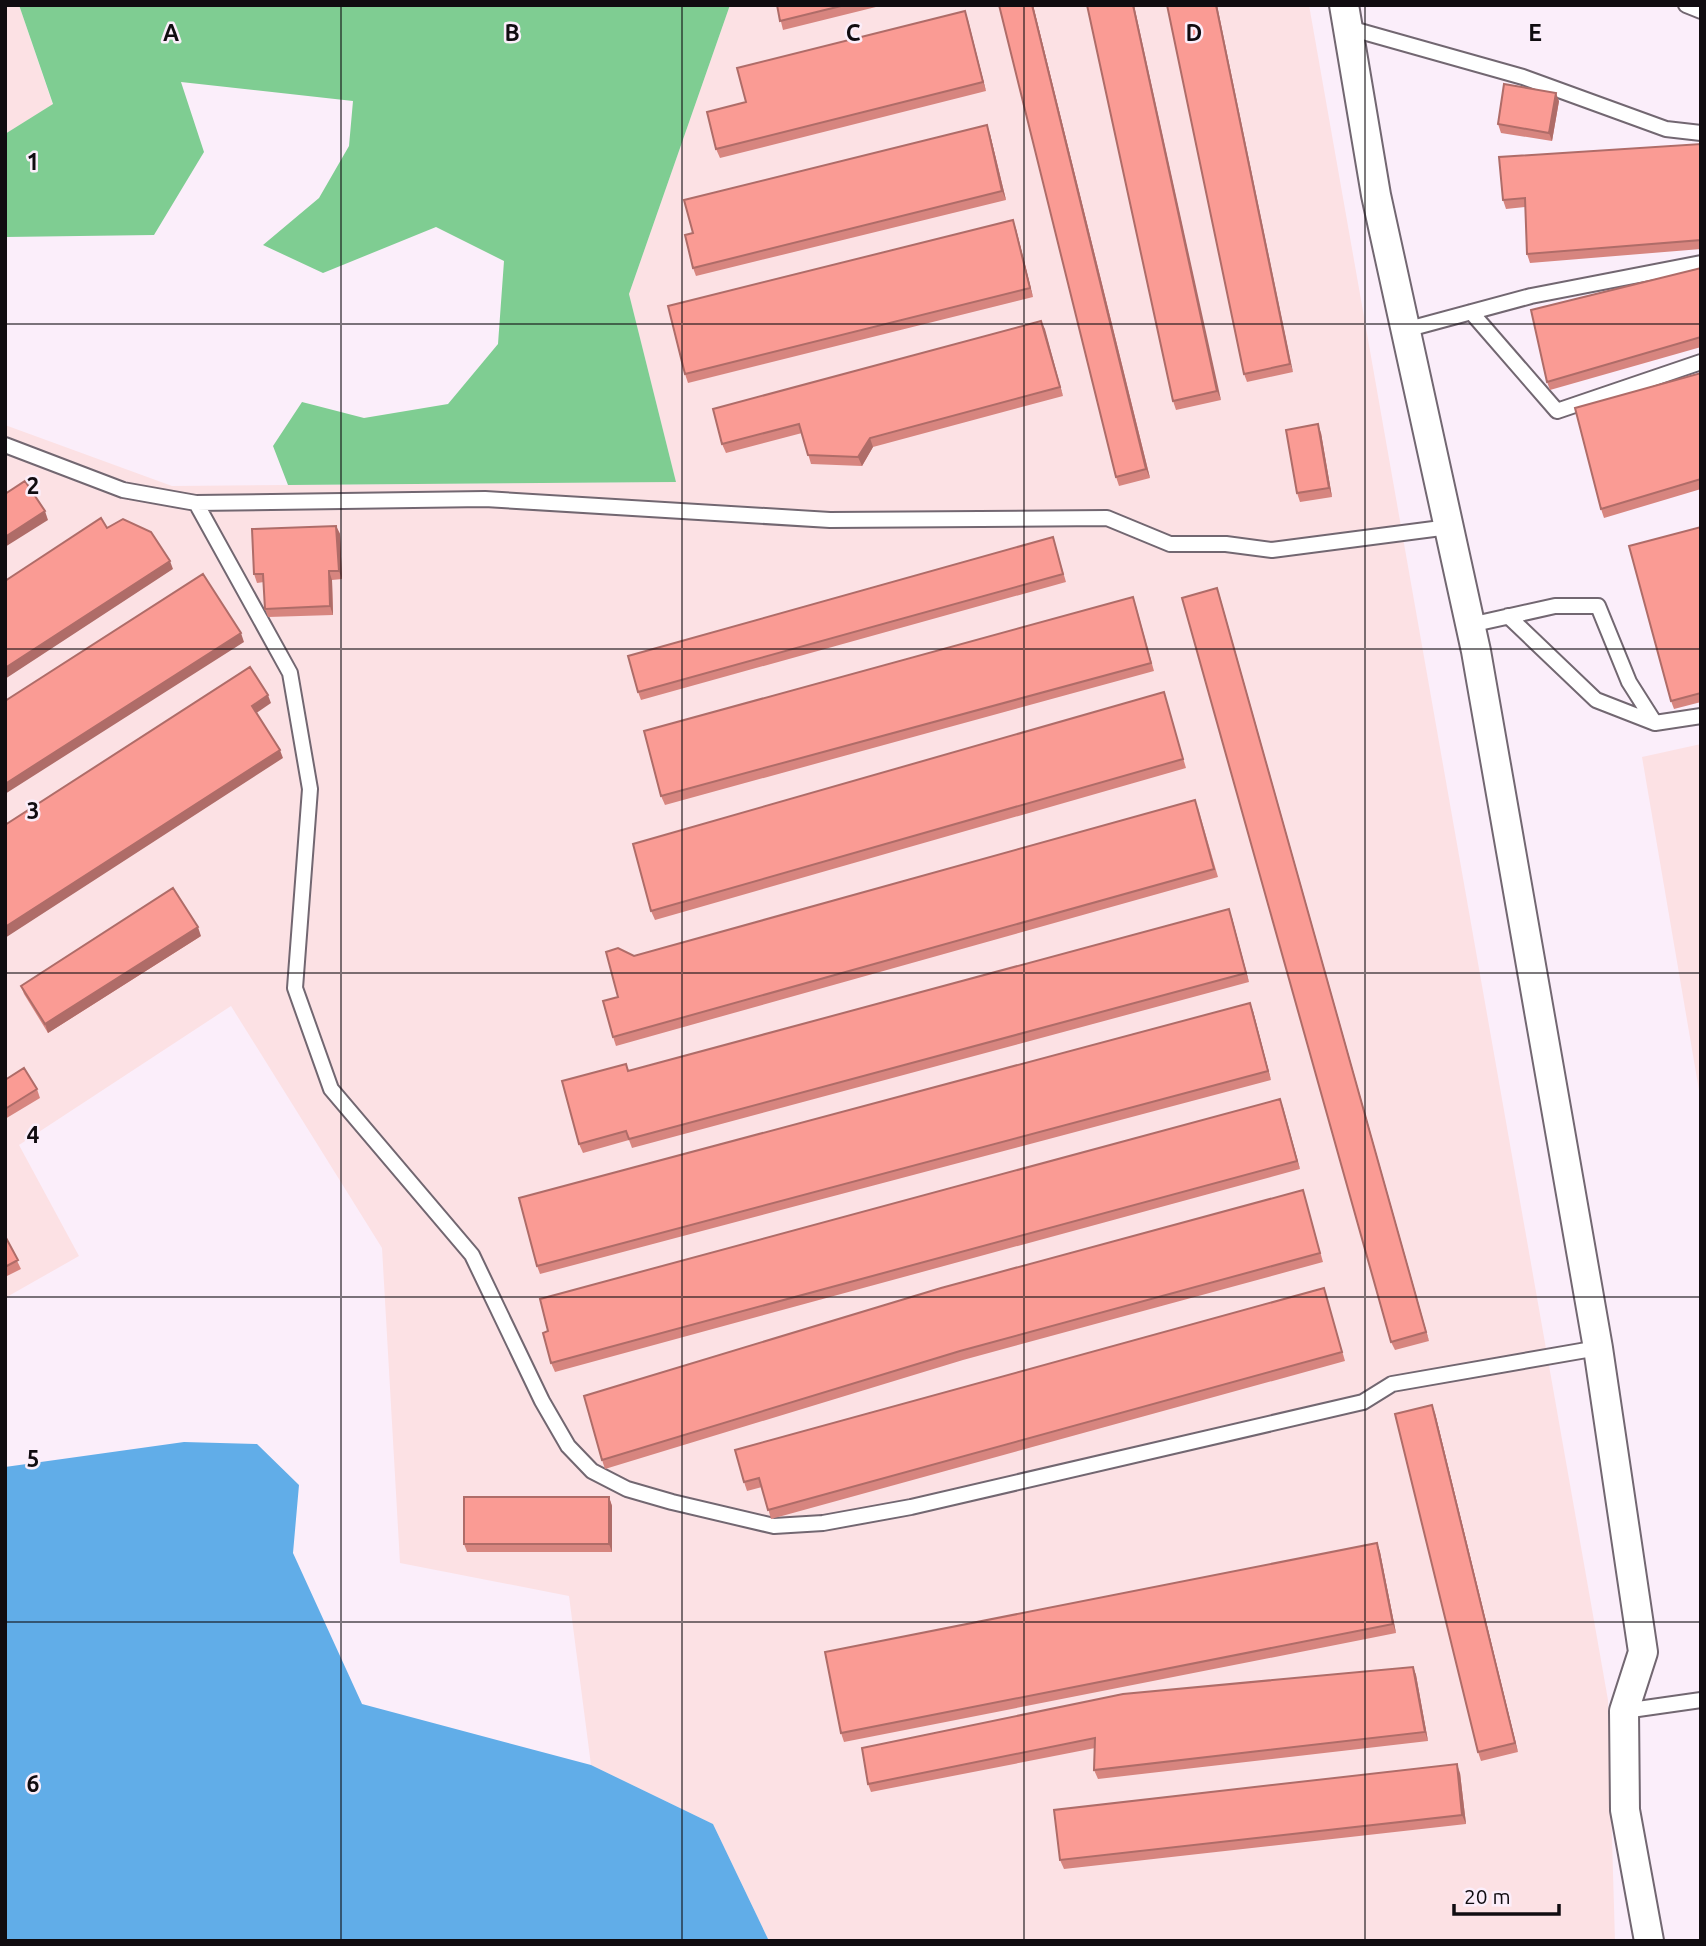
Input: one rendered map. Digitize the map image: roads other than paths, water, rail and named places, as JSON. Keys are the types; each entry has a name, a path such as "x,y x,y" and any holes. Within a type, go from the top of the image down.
{"street":[{"path":"1346,17 1376,195 1469,625 1544,1028 1598,1348 1643,1652 1624,1710 1625,1810 1649,1941"}],"lane":[{"path":"1686,5 1701,12"},
{"path":"1346,17 1666,129 1701,133"},
{"path":"1405,330 1531,296 1701,263"},
{"path":"1471,312 1557,411 1701,362"},
{"path":"5,445 123,490 197,503 485,499 830,520 1107,518 1170,544 1226,544 1272,550 1449,527"},
{"path":"197,503 290,673 310,789 295,988 331,1089 472,1255 542,1401 568,1446 592,1471 627,1489 774,1526 823,1523 924,1504 1363,1402 1392,1384 1598,1348"},
{"path":"1469,625 1555,606 1598,606 1629,682 1655,723"},
{"path":"1508,616 1596,701 1655,723 1701,716"},
{"path":"1624,1710 1701,1700"}],"water":[{"path":"184,1442 257,1444 299,1485 293,1553 362,1704 591,1765 713,1824 769,1941 5,1941 5,1467"}]}
